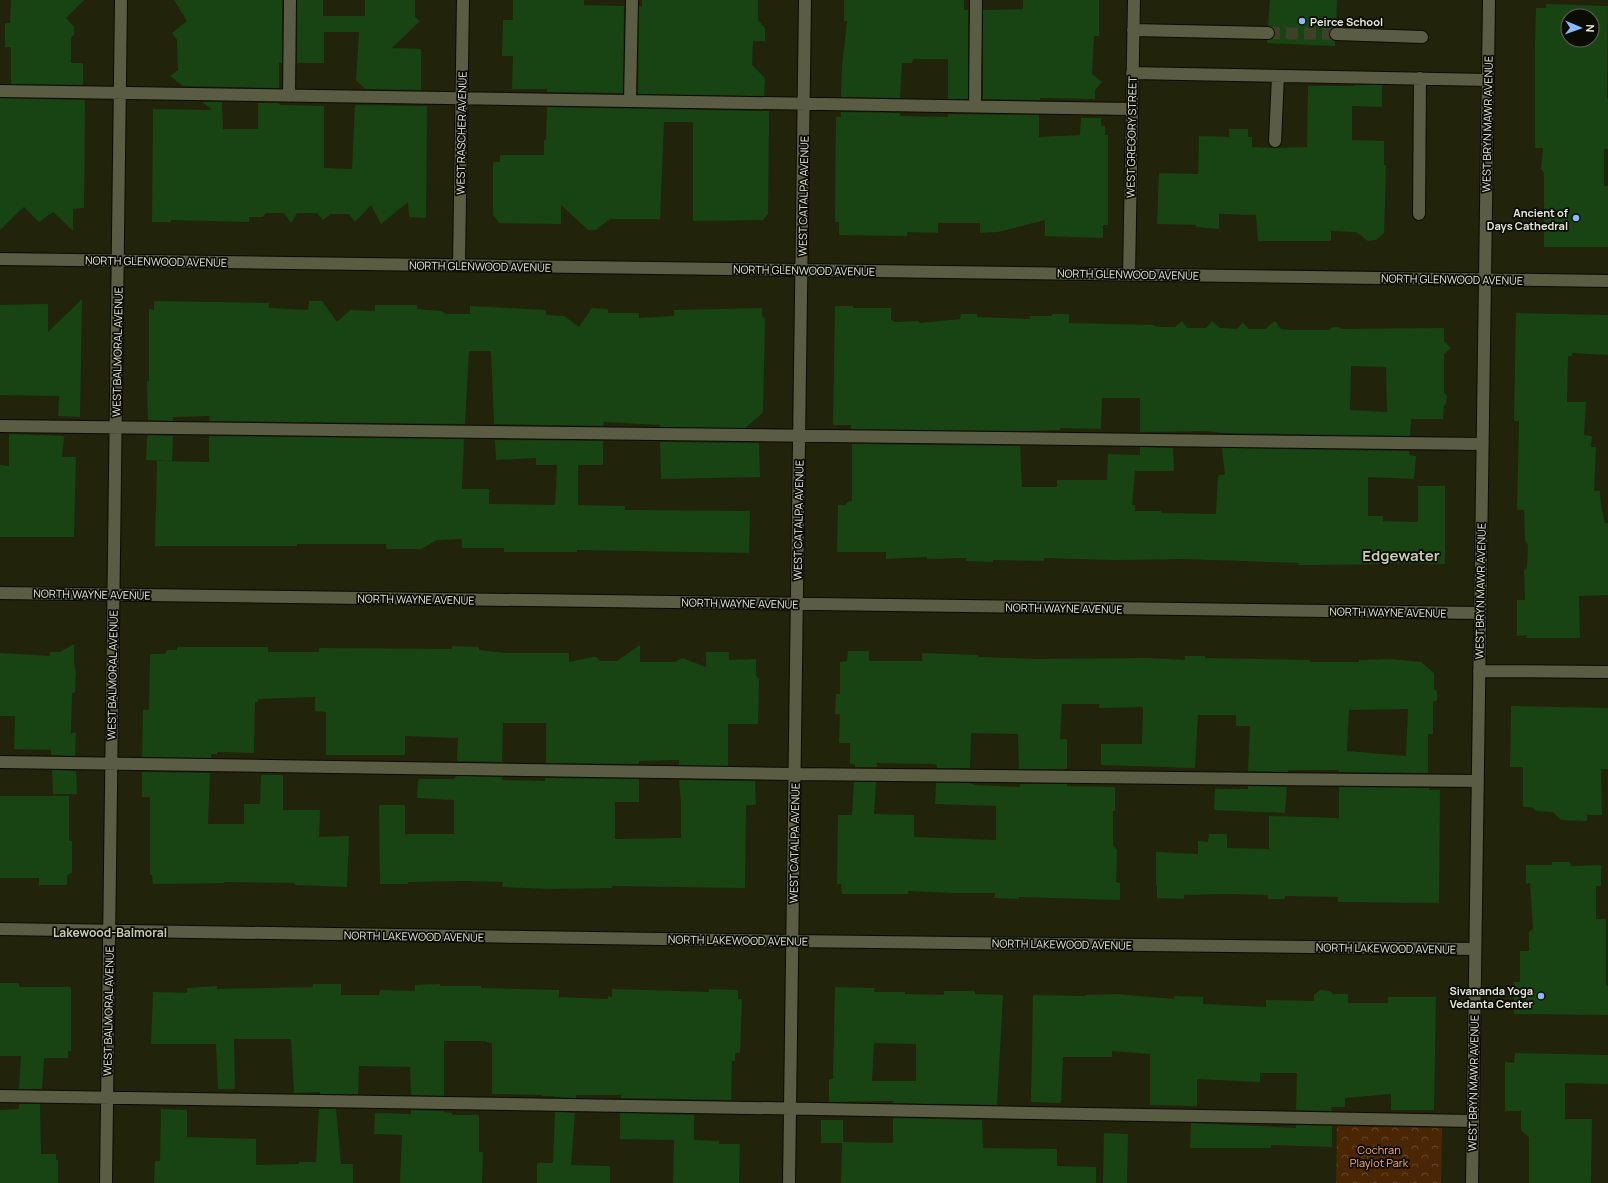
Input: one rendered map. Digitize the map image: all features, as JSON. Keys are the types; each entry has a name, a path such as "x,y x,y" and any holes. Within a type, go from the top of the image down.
{"street":[{"name":"WEST BALMORAL AVENUE","path":"106,1183 121,0"},
{"path":"289,96 290,0"},
{"name":"WEST RASCHER AVENUE","path":"459,265 462,0"},
{"path":"630,101 632,0"},
{"name":"WEST CATALPA AVENUE","path":"789,1183 805,0"},
{"path":"975,106 976,0"},
{"name":"WEST GREGORY STREET","path":"1128,275 1134,0"},
{"name":"WEST BRYN MAWR AVENUE","path":"1472,1183 1489,0"},
{"path":"1133,30 1268,32"},
{"path":"1336,34 1422,37"},
{"path":"1132,73 1488,80"},
{"path":"1275,141 1278,76"},
{"path":"1418,214 1420,78"},
{"path":"0,91 1132,109"},
{"name":"NORTH GLENWOOD AVENUE","path":"0,259 1608,281"},
{"path":"0,426 1482,444"},
{"name":"NORTH WAYNE AVENUE","path":"0,593 1480,613"},
{"path":"1479,670 1608,672"},
{"path":"0,762 794,774 1477,781"},
{"name":"NORTH LAKEWOOD AVENUE","path":"0,929 792,941 1475,949"},
{"path":"0,1096 790,1108 1472,1121"}],"green space":[{"name":"Cochran Playlot Park","path":"1337,1126 1442,1128 1441,1183 1336,1183"}],"building":[{"path":"11,0 84,0 66,18 74,27 74,35 71,37 71,63 83,63 83,85 11,84 11,47 5,47 5,23 10,23"},
{"path":"174,0 282,0 282,63 279,63 279,88 183,86 170,76 178,70 177,40 172,33 187,21"},
{"path":"297,0 323,0 323,16 365,16 365,0 415,0 415,17 420,21 392,48 421,49 421,90 365,89 356,80 359,32 324,32 324,63 297,63"},
{"path":"513,0 584,0 584,5 624,6 623,93 547,92 547,89 512,89 513,56 502,56 503,20 513,20"},
{"path":"642,0 758,0 758,20 765,28 765,41 753,41 752,65 765,78 764,96 638,94 639,6 642,6"},
{"path":"844,0 964,0 964,10 968,10 968,99 948,99 948,59 913,59 912,63 902,63 900,98 841,97 842,66 847,21 844,21"},
{"path":"1023,0 1099,0 1099,36 1094,36 1092,74 1102,82 1095,90 1095,99 983,99 983,10 1023,9"},
{"name":"Peirce School","path":"1270,0 1337,0 1336,27 1332,28 1329,33 1330,38 1335,41 1335,46 1267,43 1267,40 1274,37 1275,34 1274,29 1268,26"},
{"path":"1546,4 1608,6 1608,149 1604,149 1604,186 1608,186 1608,247 1544,247 1544,173 1541,169 1543,148 1535,148 1536,8 1546,8"},
{"path":"1382,85 1382,107 1352,106 1352,140 1384,141 1384,165 1386,165 1384,233 1376,240 1368,241 1356,232 1331,231 1331,241 1258,241 1256,215 1219,214 1219,229 1196,227 1196,225 1157,224 1159,173 1198,174 1199,136 1229,137 1229,129 1248,129 1248,137 1252,137 1252,147 1307,147 1308,86"},
{"path":"0,98 85,100 84,208 73,209 73,231 53,212 39,222 24,207 0,230"},
{"path":"202,102 222,102 223,129 258,129 258,103 324,106 324,168 352,169 355,105 427,106 426,218 409,217 408,202 381,224 371,205 355,222 349,214 331,214 323,220 317,213 297,213 291,223 284,213 266,213 263,217 249,217 249,222 171,220 171,222 152,222 153,109 212,110"},
{"path":"547,107 769,111 768,214 763,220 693,221 693,122 664,122 660,219 610,219 596,230 588,230 561,205 561,224 499,223 493,215 493,162 500,162 500,155 544,155"},
{"path":"841,112 900,113 900,116 948,117 948,114 1039,115 1039,137 1080,135 1081,118 1101,118 1101,126 1105,126 1105,135 1108,135 1108,225 1103,225 1103,238 1045,236 1045,220 998,232 980,233 980,223 938,223 938,233 907,232 907,236 839,235 839,222 835,222 836,117 841,117"},
{"path":"82,299 80,417 58,416 59,396 0,395 0,305 48,304 48,332"},
{"path":"154,301 269,303 269,308 308,310 309,301 322,301 337,322 350,310 375,311 375,305 417,305 417,309 441,311 446,314 470,314 470,306 546,310 546,315 564,316 579,327 592,308 608,309 608,313 639,313 639,318 674,316 674,310 762,308 762,316 765,319 763,413 745,428 660,427 660,425 604,422 603,426 494,424 491,351 469,351 465,424 209,421 210,416 173,417 173,421 148,420 147,381 149,381 149,309 154,310"},
{"path":"835,306 853,306 853,308 891,308 891,320 894,322 918,321 920,323 960,319 961,314 977,314 977,317 1030,319 1030,316 1069,314 1069,323 1154,325 1157,327 1175,327 1182,321 1187,328 1206,328 1212,321 1220,328 1236,329 1243,323 1249,329 1265,329 1275,321 1281,329 1291,330 1329,330 1332,327 1339,327 1341,329 1444,328 1444,341 1451,348 1444,354 1444,393 1447,396 1446,404 1444,406 1443,419 1411,419 1410,436 1220,433 1205,431 1140,432 1140,398 1102,398 1101,429 1060,428 1060,430 1019,431 851,429 851,425 833,425","holes":["1351,366 1386,367 1387,412 1350,410"]},
{"path":"1516,313 1608,315 1608,355 1572,353 1572,356 1568,356 1567,402 1586,402 1584,435 1592,436 1591,447 1596,447 1594,491 1600,491 1601,506 1605,523 1608,523 1608,595 1579,596 1580,638 1526,638 1527,635 1517,636 1517,600 1525,600 1524,570 1527,567 1528,545 1525,540 1524,510 1517,510 1519,421 1514,421"},
{"path":"9,434 64,436 62,457 76,457 74,537 0,537 0,465 9,466"},
{"path":"148,435 173,436 172,461 146,460"},
{"path":"209,436 464,439 462,489 489,489 489,504 555,505 557,465 536,465 536,458 496,460 495,440 603,441 603,465 578,465 578,505 625,506 625,510 750,511 749,553 577,550 577,552 504,552 504,548 462,548 462,539 437,540 421,549 386,549 386,544 297,544 297,546 155,546 157,461 209,462"},
{"path":"660,442 759,443 760,477 661,479"},
{"path":"852,444 1020,446 1022,487 1057,487 1057,480 1107,480 1108,454 1140,455 1140,447 1173,448 1174,471 1135,471 1132,505 1135,505 1135,511 1216,514 1218,475 1225,475 1222,448 1409,451 1409,455 1416,456 1414,479 1368,477 1368,516 1383,516 1383,521 1418,522 1418,486 1445,486 1445,564 1381,563 1298,565 1299,563 1183,559 1115,560 1044,558 1044,561 993,560 993,562 966,561 966,558 927,559 927,557 886,559 886,552 837,552 838,505 846,505 847,502 852,501"},
{"path":"74,644 74,666 76,670 75,692 72,693 71,733 76,733 75,756 51,755 51,750 14,749 15,716 0,716 0,653 50,656 50,652 60,652"},
{"path":"640,645 640,662 675,662 682,658 706,667 706,652 729,652 729,660 756,659 756,675 759,679 758,724 728,724 728,766 679,765 679,760 639,761 639,764 546,763 546,723 503,723 502,762 457,761 458,738 405,736 405,755 326,755 326,712 315,711 315,697 258,699 258,702 255,702 254,753 217,752 217,754 211,754 211,758 142,757 143,710 149,710 150,654 165,654 167,650 177,650 177,647 268,647 268,652 319,652 319,648 452,649 452,646 479,647 479,650 505,653 569,653 569,662 592,657 596,657 601,661 617,661"},
{"path":"848,651 869,651 869,661 922,661 922,653 1037,659 1147,658 1185,660 1185,656 1205,656 1205,658 1310,660 1310,662 1359,662 1359,660 1391,659 1421,662 1434,673 1434,689 1437,691 1437,700 1433,702 1433,734 1428,734 1428,773 1339,772 1339,770 1288,770 1288,772 1248,771 1250,726 1236,726 1236,715 1198,715 1195,768 1101,765 1101,744 1142,744 1143,707 1099,708 1099,704 1062,704 1060,739 1067,739 1067,769 1019,769 1018,734 971,733 970,768 937,768 937,765 934,764 877,763 877,767 855,767 855,764 850,764 850,743 839,743 840,714 835,714 836,694 840,694 840,662 847,661","holes":["1408,709 1406,756 1347,751 1349,710"]},
{"path":"1511,706 1608,708 1608,769 1601,769 1602,815 1587,815 1587,821 1561,820 1553,812 1536,811 1532,807 1523,807 1523,767 1510,767"},
{"path":"52,770 76,771 77,794 53,794"},
{"path":"142,772 210,773 208,824 244,824 244,804 260,804 261,775 283,775 283,810 320,810 319,837 349,836 347,887 296,885 294,883 224,882 153,884 152,875 150,875 150,797 142,797"},
{"path":"456,776 502,777 502,780 545,781 545,778 639,779 639,802 615,802 615,839 681,838 681,803 679,780 755,781 756,805 746,805 745,888 612,886 612,888 550,889 502,887 503,882 465,881 380,884 379,805 405,805 405,834 454,834 454,800 417,798 418,779 454,779"},
{"path":"854,782 876,782 874,814 914,815 914,837 996,840 996,806 935,804 936,783 970,783 974,785 1020,787 1020,784 1067,784 1067,786 1115,787 1113,845 1117,850 1116,882 1120,883 1120,900 1019,897 1019,899 994,898 995,893 908,891 908,894 842,894 841,884 837,884 838,815 852,815"},
{"path":"1248,786 1287,787 1285,813 1214,810 1215,789 1248,789"},
{"path":"1339,787 1429,788 1429,790 1440,790 1439,903 1338,902 1338,897 1285,896 1285,899 1268,899 1268,895 1225,894 1184,895 1184,899 1157,898 1156,852 1198,854 1198,841 1208,842 1209,834 1227,834 1227,848 1269,849 1269,816 1339,818"},
{"path":"0,796 69,796 69,841 72,841 72,873 67,875 67,885 39,885 39,878 0,878"},
{"path":"1552,862 1570,862 1571,866 1601,865 1601,886 1596,886 1596,919 1606,919 1606,986 1608,986 1608,1015 1514,1014 1514,982 1520,982 1520,951 1529,951 1529,932 1533,929 1530,883 1526,884 1526,865 1552,865"},
{"path":"0,983 19,983 19,987 71,987 71,1051 68,1051 68,1058 44,1058 42,1089 19,1089 21,1056 0,1056"},
{"path":"313,984 341,984 341,995 379,995 380,990 415,991 415,985 440,984 440,986 481,986 481,988 559,990 559,997 608,999 608,996 612,997 612,989 709,992 709,989 738,990 738,999 742,999 740,1053 735,1053 735,1061 732,1061 731,1100 621,1098 621,1095 576,1095 576,1098 542,1095 492,1094 492,1043 486,1041 444,1041 444,1096 411,1095 410,1067 359,1066 358,1094 320,1094 320,1092 294,1093 291,1039 234,1039 235,1089 218,1089 216,1044 151,1044 153,992 187,993 187,988 217,986 217,989 313,987"},
{"path":"835,987 875,988 874,992 905,992 905,994 944,995 944,991 975,991 975,994 1003,995 997,1105 893,1103 893,1101 829,1102 829,1079 833,1079","holes":["874,1043 916,1044 916,1081 872,1081"]},
{"path":"1320,990 1330,991 1333,994 1348,994 1348,1003 1388,1003 1388,997 1436,997 1434,1110 1391,1110 1391,1094 1345,1098 1345,1107 1331,1107 1332,1111 1296,1110 1297,1073 1260,1073 1260,1082 1197,1079 1197,1106 1150,1105 1150,1054 1112,1051 1112,1057 1063,1057 1061,1103 1031,1102 1033,995 1085,996 1116,994 1174,999 1174,996 1203,997 1203,1004 1266,1007 1266,1000 1314,1001 1314,995"},
{"path":"1515,1053 1608,1055 1608,1084 1565,1083 1565,1119 1592,1119 1591,1183 1529,1183 1529,1137 1521,1130 1521,1111 1505,1111 1505,1062 1514,1063"},
{"path":"19,1104 40,1104 41,1154 56,1154 56,1160 58,1160 58,1183 0,1183 0,1110 19,1109"},
{"path":"161,1109 187,1110 187,1137 256,1139 256,1165 316,1162 319,1109 336,1109 341,1164 353,1164 353,1183 154,1183 155,1161 160,1161"},
{"path":"411,1110 444,1111 452,1113 452,1115 479,1115 479,1152 483,1152 482,1183 400,1183 402,1135 374,1134 375,1113 411,1114"},
{"path":"555,1112 575,1113 571,1165 610,1166 610,1183 537,1183 537,1163 553,1163"},
{"path":"620,1113 694,1115 694,1140 719,1141 719,1144 740,1144 739,1183 673,1183 674,1140 620,1139"},
{"path":"893,1118 982,1120 983,1148 1057,1149 1057,1166 1096,1167 1096,1183 841,1183 842,1143 821,1143 821,1120 843,1120 843,1142 893,1143"},
{"path":"1191,1123 1296,1128 1296,1125 1332,1126 1332,1147 1271,1145 1271,1148 1190,1148"},
{"path":"1104,1133 1128,1134 1127,1183 1103,1183"}],"tunnel":[{"path":"1268,33 1336,34"}],"place":[{"name":"Peirce School","path":"1302,21"},
{"name":"Ancient of Days Cathedral","path":"1576,218"},
{"name":"Sivananda Yoga Vedanta Center","path":"1541,996"}],"district":[{"name":"Edgewater","path":"1401,555"},
{"name":"Lakewood-Balmoral","path":"110,932"}]}
